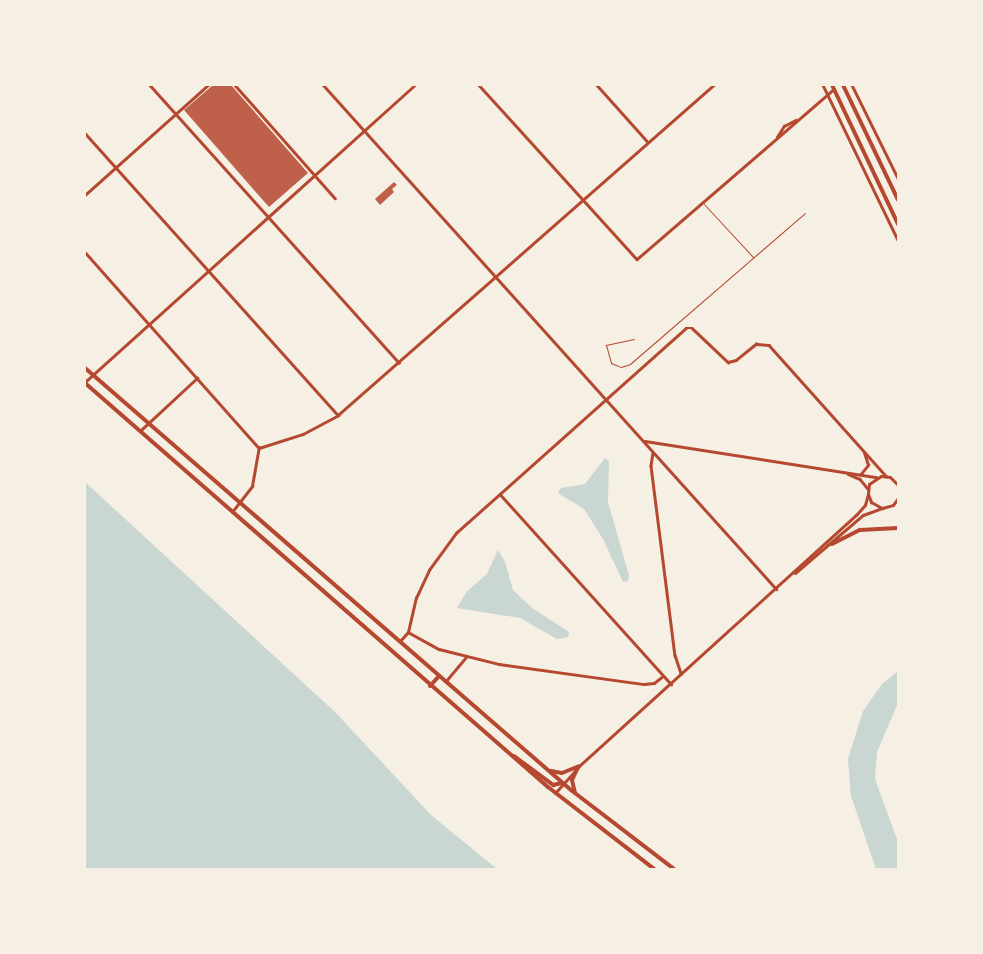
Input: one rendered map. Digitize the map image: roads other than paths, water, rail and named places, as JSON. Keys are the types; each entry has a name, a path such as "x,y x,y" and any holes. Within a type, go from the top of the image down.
{"main road":[{"path":"323,85 654,451 776,589"},
{"path":"843,85 898,200"},
{"path":"833,87 898,224"},
{"path":"85,368 576,795 668,868 674,869"},
{"path":"85,382 507,753 555,793 654,869"},
{"path":"795,573 863,509 868,489 876,478 898,476"},
{"path":"888,477 898,485"},
{"path":"868,494 871,502 882,508"},
{"path":"893,505 898,498"},
{"path":"555,793 579,766 776,589 832,544 863,515 898,504"},
{"path":"832,544 860,530 898,528"},
{"path":"430,686 439,676"},
{"path":"507,753 523,761 553,785 562,783"},
{"path":"547,769 562,773 579,766"},
{"path":"576,795 572,780 579,766"}],"street":[{"path":"150,85 399,363"},
{"path":"85,195 208,85"},
{"path":"235,85 335,198"},
{"path":"85,382 415,85"},
{"path":"479,85 637,259 776,138 784,126 797,119"},
{"path":"597,85 647,142"},
{"path":"259,448 303,434 338,415 713,85"},
{"path":"823,85 898,240"},
{"path":"852,85 898,177"},
{"path":"776,138 785,134 797,119 833,87"},
{"path":"85,134 338,415"},
{"path":"85,252 259,448 254,482 232,512"},
{"path":"399,642 408,632 416,598 433,563 456,533 684,328 692,328 728,362 736,360 756,344 769,345 888,477"},
{"path":"140,431 197,378"},
{"path":"645,441 876,478"},
{"path":"860,475 868,465 862,450"},
{"path":"654,451 651,466 676,655 682,674"},
{"path":"848,474 860,480 868,489"},
{"path":"499,493 671,684"},
{"path":"408,632 424,642 466,657 644,684 654,682 663,676"},
{"path":"446,682 466,657"}],"lane":[{"path":"702,202 754,258"},
{"path":"634,339 606,345 612,364 621,367 630,364 805,213"}]}
